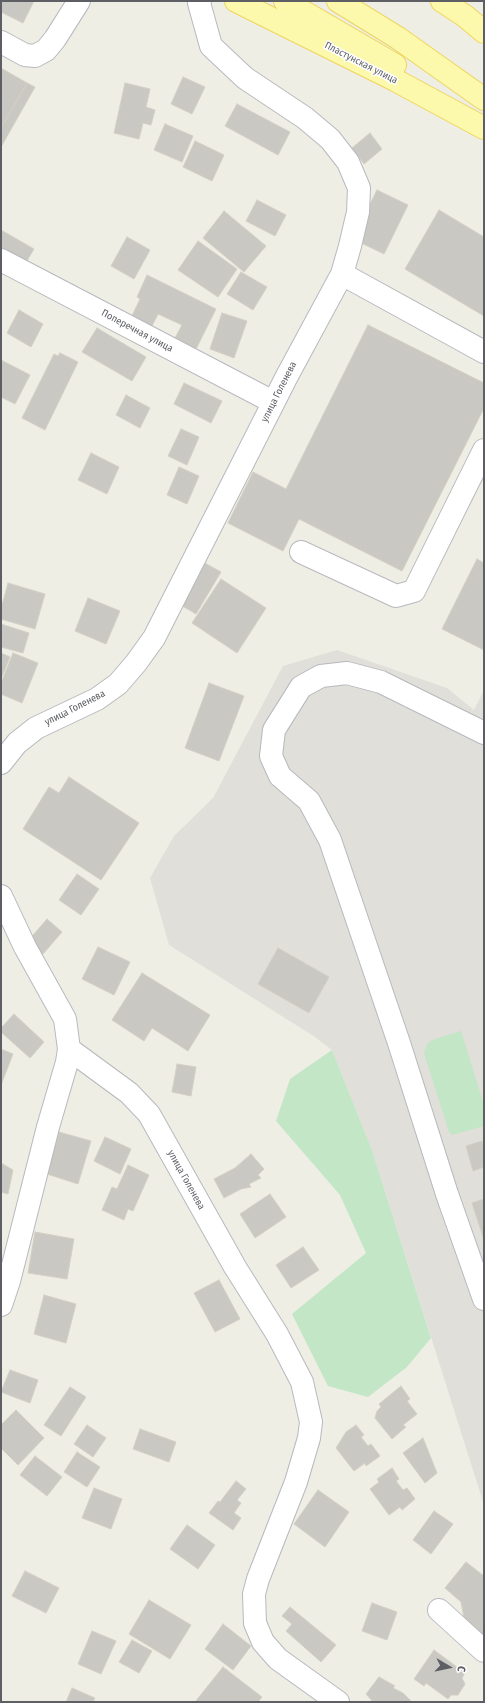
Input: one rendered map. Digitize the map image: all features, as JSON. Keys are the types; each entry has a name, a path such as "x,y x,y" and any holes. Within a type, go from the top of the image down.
{"main road":[{"name":"Пластунская улица","path":"236,1 394,80 484,128"},
{"path":"285,1 423,81 484,122"},
{"path":"338,1 398,38 480,96"},
{"path":"442,1 475,20 484,32"}],"street":[{"path":"1,42 24,55 35,56 46,50 55,39 79,1"},
{"name":"улица Голенева","path":"1,763 17,743 36,728 97,699 118,684 136,663 154,638 274,402 342,274 358,212 359,188 348,162 330,139 305,118 245,78 211,46 199,3 200,1"},
{"name":"Поперечная улица","path":"1,260 274,402"},
{"path":"342,274 484,352"},
{"path":"301,552 396,596 414,591 484,450"},
{"path":"484,733 381,682 347,673 322,676 301,687 274,730 270,756 280,776 309,801 330,840 399,1043 447,1194 484,1299"},
{"path":"1,896 25,948 65,1019 69,1049 67,1062 48,1127 9,1281 1,1306"},
{"name":"улица Голенева","path":"69,1049 129,1093 149,1114 235,1267 277,1334 302,1382 311,1422 309,1438 296,1482 258,1579 254,1594 255,1623 263,1642 278,1659 338,1702"},
{"path":"439,1610 484,1651"}],"shaded area":[{"path":"337,650 447,688 474,710 484,690 484,1505 372,1150 332,1050 315,1037 169,945 150,878 174,836 213,798 283,666"}],"green space":[{"path":"461,1031 484,1105 484,1126 452,1135 449,1132 424,1053 427,1044 432,1040"},
{"path":"332,1050 372,1150 431,1338 407,1367 368,1397 328,1386 292,1314 366,1253 340,1195 276,1121 290,1079"}],"building":[{"path":"1,1 34,1 23,23 1,12"},
{"path":"1,68 27,83 1,128"},
{"path":"183,77 205,87 192,114 171,104"},
{"path":"27,83 35,87 1,147 1,128"},
{"path":"125,83 150,89 146,107 155,110 151,125 143,123 139,139 114,133"},
{"path":"237,104 290,132 278,155 225,126"},
{"path":"165,124 193,136 182,162 154,150"},
{"path":"370,133 382,149 364,164 352,148"},
{"path":"195,141 224,155 212,181 183,167"},
{"path":"377,190 408,205 384,254 353,239"},
{"path":"257,200 286,215 275,236 246,221"},
{"path":"439,210 484,237 484,316 405,269"},
{"path":"224,211 266,246 244,272 203,238"},
{"path":"1,230 34,249 22,269 1,257"},
{"path":"127,237 150,250 134,279 111,266"},
{"path":"198,241 237,269 218,297 178,270"},
{"path":"241,272 267,287 253,310 227,294"},
{"path":"147,275 216,309 196,349 175,338 182,325 158,314 149,332 129,322 140,299 137,297"},
{"path":"19,310 43,324 31,347 7,333"},
{"path":"222,313 247,321 234,358 210,349"},
{"path":"368,325 484,383 484,408 402,571 299,519 283,551 228,523 253,472 286,489"},
{"path":"97,328 146,357 132,381 82,352"},
{"path":"60,353 78,362 45,430 22,418 54,354 58,356"},
{"path":"1,360 30,375 15,404 1,397"},
{"path":"184,383 222,401 211,423 174,404"},
{"path":"126,395 150,408 140,428 116,415"},
{"path":"181,429 199,437 187,465 168,456"},
{"path":"91,453 119,467 107,494 78,480"},
{"path":"179,467 199,476 187,504 167,495"},
{"path":"477,559 484,563 484,650 442,629"},
{"path":"203,562 221,572 196,614 179,604"},
{"path":"221,579 266,608 237,653 192,623"},
{"path":"8,583 45,594 35,629 1,619 1,609"},
{"path":"88,598 120,611 106,644 75,631"},
{"path":"1,624 29,633 23,653 1,647"},
{"path":"1,653 10,657 1,679"},
{"path":"13,653 38,663 22,703 1,694 1,683"},
{"path":"209,683 244,696 219,761 185,748"},
{"path":"69,777 139,823 101,880 23,829 49,787 59,793"},
{"path":"77,874 99,889 81,915 59,900"},
{"path":"47,919 62,932 43,954 28,941"},
{"path":"98,947 130,962 114,995 82,979"},
{"path":"278,948 329,977 309,1013 258,984"},
{"path":"142,973 210,1015 188,1051 152,1028 144,1041 112,1020"},
{"path":"14,1014 44,1042 30,1058 1,1032 1,1028"},
{"path":"1,1049 13,1054 1,1085"},
{"path":"177,1064 196,1067 191,1096 172,1092"},
{"path":"59,1132 91,1141 78,1184 47,1174"},
{"path":"105,1137 131,1149 120,1174 94,1161"},
{"path":"482,1141 484,1147 484,1167 473,1171 466,1146"},
{"path":"251,1154 264,1169 258,1175 261,1178 249,1184 251,1187 241,1189 224,1198 214,1179 235,1168"},
{"path":"1,1163 13,1170 8,1194 1,1192"},
{"path":"128,1165 149,1175 133,1211 128,1209 124,1220 102,1210 112,1187 117,1189"},
{"path":"270,1194 286,1217 255,1238 240,1214"},
{"path":"484,1199 484,1240 472,1203"},
{"path":"35,1232 74,1239 67,1279 28,1273"},
{"path":"303,1247 319,1270 291,1288 276,1265"},
{"path":"219,1280 240,1319 215,1332 194,1293"},
{"path":"44,1295 76,1304 66,1343 34,1334"},
{"path":"10,1370 38,1380 30,1403 1,1392"},
{"path":"401,1386 410,1399 407,1401 417,1414 403,1425 406,1427 392,1439 375,1418 377,1411 381,1407 379,1404"},
{"path":"70,1387 86,1397 61,1436 44,1425"},
{"path":"16,1410 44,1438 18,1465 1,1448 1,1425"},
{"path":"87,1425 106,1438 93,1457 74,1444"},
{"path":"356,1425 364,1435 361,1437 368,1446 371,1444 380,1456 366,1466 365,1463 354,1471 336,1448 346,1432"},
{"path":"140,1429 176,1442 169,1462 133,1449"},
{"path":"423,1438 437,1473 425,1483 403,1453"},
{"path":"77,1452 100,1467 87,1487 64,1472"},
{"path":"35,1456 62,1477 47,1496 20,1475"},
{"path":"392,1468 399,1479 396,1481 403,1490 407,1488 415,1499 402,1510 400,1507 389,1515 370,1489 379,1482 377,1479"},
{"path":"236,1481 246,1489 237,1500 241,1503 234,1513 241,1518 233,1530 209,1513 218,1501 220,1502"},
{"path":"94,1488 122,1499 111,1529 82,1518"},
{"path":"318,1490 349,1512 325,1547 294,1524"},
{"path":"434,1511 453,1524 431,1554 413,1540"},
{"path":"187,1525 215,1545 198,1569 170,1549"},
{"path":"466,1562 484,1576 484,1644 466,1629 461,1602 445,1588"},
{"path":"25,1571 59,1588 46,1613 12,1596"},
{"path":"149,1600 191,1625 170,1659 129,1634"},
{"path":"372,1603 397,1612 387,1640 362,1631"},
{"path":"290,1607 336,1645 321,1662 286,1631 292,1624 282,1616"},
{"path":"223,1624 251,1646 233,1670 205,1649"},
{"path":"92,1631 116,1641 101,1674 78,1664"},
{"path":"132,1640 152,1651 139,1673 119,1662"},
{"path":"434,1650 465,1673 462,1678 465,1684 458,1695 451,1695 448,1699 426,1683 424,1686 414,1679"},
{"path":"223,1667 262,1697 258,1702 195,1702"},
{"path":"379,1677 395,1686 393,1688 403,1693 412,1702 373,1702 366,1694"},
{"path":"72,1688 95,1698 93,1702 66,1702"}]}
